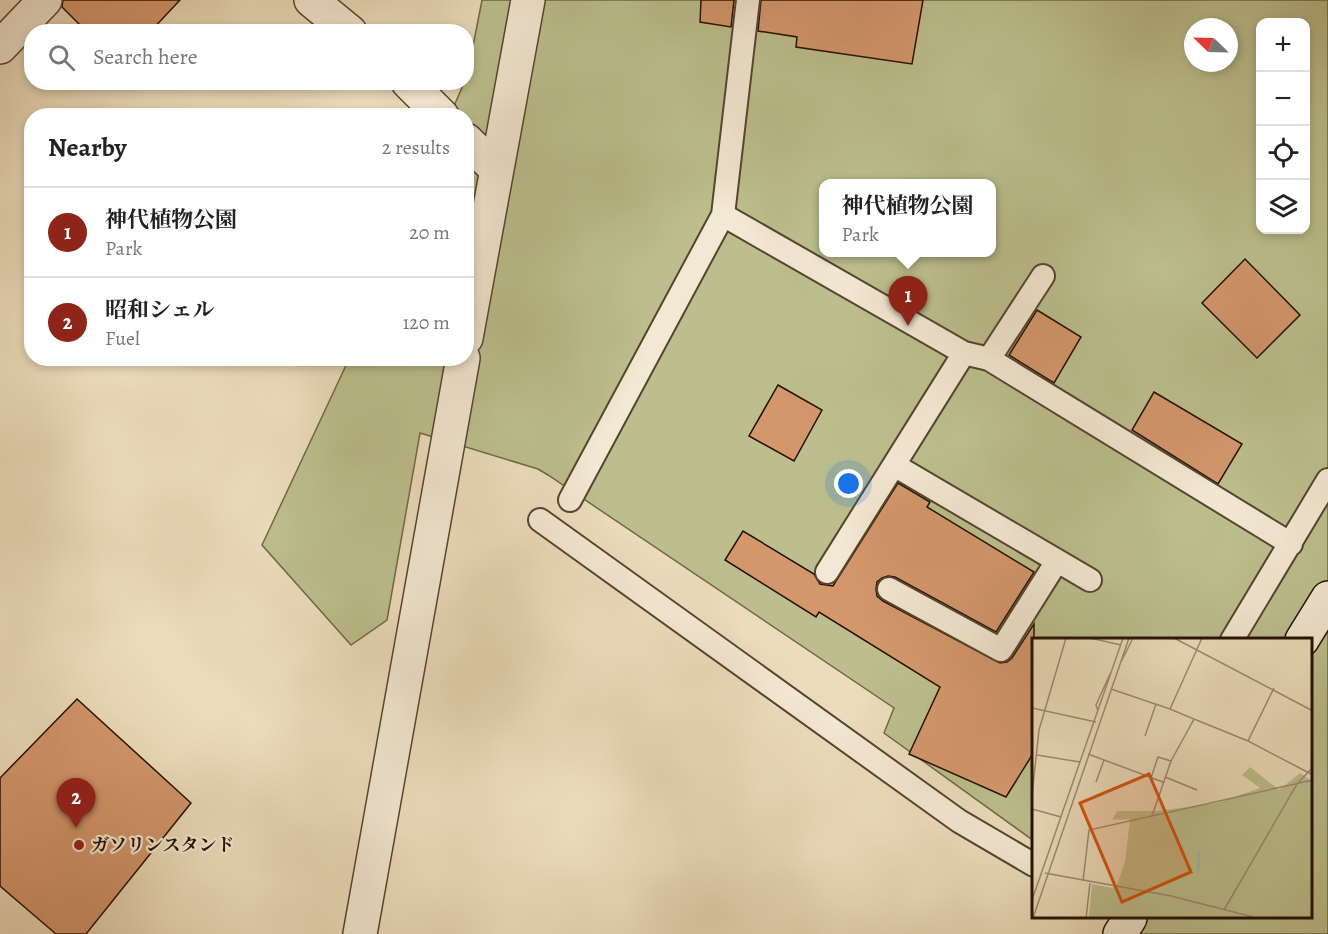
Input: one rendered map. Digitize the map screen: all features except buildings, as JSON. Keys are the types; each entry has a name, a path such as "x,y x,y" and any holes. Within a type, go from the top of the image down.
{"street":[{"path":"0,47 45,0"},
{"path":"311,0 340,24"},
{"path":"474,293 528,0"},
{"path":"416,90 434,108"},
{"path":"474,148 496,169"},
{"path":"360,934 462,366"},
{"path":"1303,638 1328,598"}],"lane":[{"path":"570,500 723,215 748,0"},
{"path":"723,215 963,353 989,359 1291,544"},
{"path":"989,359 1043,276"},
{"path":"826,572 963,353"},
{"path":"894,465 1090,580"},
{"path":"1233,638 1328,480"},
{"path":"540,520 959,821 1032,864"},
{"path":"890,589 1001,650 1057,561"}],"green space":[{"path":"482,0 1328,0 1328,934 1123,934 1121,919 1313,919 1313,638 1032,638 1032,840 884,733 894,708 548,475 538,469 420,433 387,620 351,645 262,545 346,366 474,366 474,108 453,108 461,90 474,90 474,41"}],"place":[{"name":"神代植物公園","path":"908,326"},
{"name":"昭和シェル","path":"76,828"},
{"name":"ガソリンスタンド","path":"79,845"}]}
